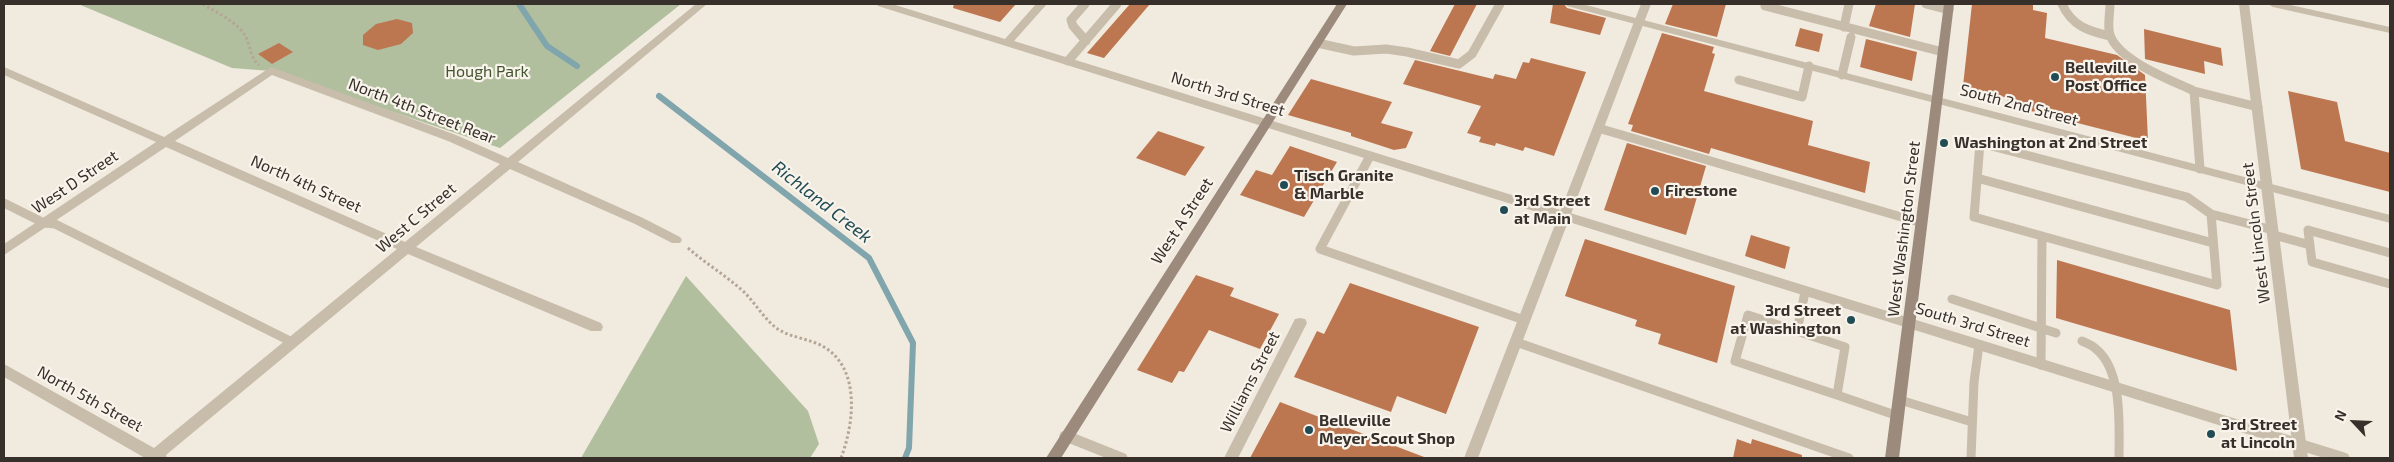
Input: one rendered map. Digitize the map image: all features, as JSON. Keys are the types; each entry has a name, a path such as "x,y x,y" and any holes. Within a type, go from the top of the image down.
{"main road":[{"name":"West A Street","path":"1053,458 1342,4"},
{"name":"West Washington Street","path":"1892,458 1949,7"}],"street":[{"name":"West C Street","path":"156,457 292,342 702,4"},
{"name":"North 3rd Street","path":"882,4 1564,218"},
{"path":"1008,42 1042,4"},
{"name":"South 2nd Street","path":"1571,4 2390,219"},
{"path":"1471,458 1646,4"},
{"name":"West Lincoln Street","path":"2244,4 2300,451"},
{"path":"2272,4 2390,30"},
{"name":"North 4th Street","path":"4,71 407,248 596,327"},
{"path":"165,141 271,71"},
{"name":"North 4th Street Rear","path":"271,71 452,138 676,240"},
{"name":"West D Street","path":"4,250 165,141"},
{"name":"South 3rd Street","path":"1564,218 2117,388 2300,451 2343,458"},
{"name":"Williams Street","path":"1230,458 1300,323"},
{"name":"North 5th Street","path":"4,370 156,457"},
{"path":"1066,436 1121,458"}],"lane":[{"path":"1085,4 1071,20 1072,26 1086,41"},
{"path":"1068,61 1117,4"},
{"path":"1317,43 1354,50 1386,49 1407,52 1459,64 1472,54 1500,4"},
{"path":"1766,4 1765,6 1943,52"},
{"path":"1844,27 1849,4"},
{"path":"1926,4 1949,7"},
{"path":"2062,4 2066,14 2082,29 2110,36"},
{"path":"2110,4 2110,36 2116,45 2132,60 2194,91 2258,107"},
{"path":"1842,75 1851,37"},
{"path":"1739,80 1802,97 1809,66"},
{"path":"2194,91 2200,169"},
{"path":"1598,128 1922,223"},
{"path":"2211,214 2217,285 1974,217 1980,143 2187,197 2211,214 2310,245"},
{"path":"1370,156 1320,249 1524,320"},
{"path":"1977,178 2213,243"},
{"path":"4,203 44,222 54,224 292,342"},
{"path":"2390,253 2308,230 2312,262 2390,284"},
{"path":"2041,364 2042,236"},
{"path":"1797,331 1805,292"},
{"path":"1952,299 2056,333"},
{"path":"1838,396 1845,347 1748,315 1735,361 1838,396 1898,416"},
{"path":"2082,341 2089,343 2110,365 2117,388 2119,458"},
{"path":"1516,342 1849,458"},
{"path":"1971,458 1974,382 1979,345"},
{"path":"1900,400 1972,422"}],"path":[{"path":"203,4 228,18 240,29 249,43 253,61 271,71"},
{"path":"676,240 740,288 777,328 824,347 835,354 842,363 852,403 852,426 841,458"}],"green space":[{"name":"Hough Park","path":"78,4 681,4 500,148 271,71 232,68"},
{"path":"686,276 808,411 819,444 810,458 581,458"}],"building":[{"path":"954,4 1016,4 1000,22 953,8"},
{"path":"1130,4 1150,4 1104,58 1087,53"},
{"path":"1455,4 1477,4 1450,56 1430,51"},
{"path":"1553,4 1564,4 1567,8 1606,18 1600,35 1550,23"},
{"path":"1673,4 1726,4 1717,37 1665,24"},
{"path":"1876,4 1915,4 1910,37 1869,26"},
{"name":"Belleville Post Office","path":"1972,4 2033,4 2033,10 2047,13 2045,38 2117,55 2145,75 2148,141 2007,105 2008,98 1963,86"},
{"path":"397,19 412,23 413,33 401,44 378,50 363,45 363,35 376,24"},
{"path":"1800,28 1823,34 1819,52 1795,46"},
{"path":"2144,29 2221,48 2223,66 2204,61 2205,74 2145,59"},
{"path":"1662,33 1714,47 1712,53 1715,54 1704,91 1813,121 1808,145 1870,162 1865,193 1711,148 1709,154 1631,131 1633,125 1628,124"},
{"path":"1866,39 1917,52 1912,81 1860,67"},
{"path":"279,43 293,52 272,64 258,54"},
{"path":"1531,58 1586,72 1554,156 1525,147 1523,151 1496,143 1495,146 1479,142 1481,137 1467,133 1481,106 1403,84 1415,60 1493,79 1495,74 1516,79 1523,62 1529,63"},
{"path":"1311,79 1392,102 1381,123 1413,132 1406,148 1394,150 1351,136 1351,133 1288,115"},
{"path":"2288,91 2337,102 2345,141 2390,153 2390,192 2301,169"},
{"path":"1158,131 1205,147 1185,176 1136,158"},
{"name":"Firestone","path":"1627,143 1706,166 1686,235 1604,210"},
{"name":"Tisch Granite & Marble","path":"1290,146 1337,162 1304,217 1240,195 1256,170 1272,175"},
{"path":"1751,235 1790,247 1785,269 1745,256"},
{"path":"1585,239 1735,286 1717,363 1658,344 1661,334 1635,326 1637,320 1565,296"},
{"path":"2057,260 2230,310 2237,371 2056,318"},
{"path":"1196,275 1234,288 1230,296 1279,314 1260,349 1209,330 1184,372 1179,371 1172,383 1137,370"},
{"path":"1350,283 1479,327 1446,414 1397,396 1391,412 1294,377 1317,331 1324,334"},
{"name":"Belleville Meyer Scout Shop","path":"1280,402 1424,457 1250,458"},
{"path":"1737,439 1751,444 1752,439 1802,455 1802,458 1733,458"}],"waterway":[{"name":"Richland Creek","path":"519,4 547,46 577,66"},
{"name":"Richland Creek","path":"659,96 869,258 913,343 909,448 905,458"}],"place":[{"name":"Belleville Post Office","path":"2055,77"},
{"name":"Washington at 2nd Street","path":"1944,143"},
{"name":"Tisch Granite & Marble","path":"1284,185"},
{"name":"Firestone","path":"1655,191"},
{"name":"3rd Street at Main","path":"1504,210"},
{"name":"3rd Street at Washington","path":"1851,320"},
{"name":"Belleville Meyer Scout Shop","path":"1309,430"},
{"name":"3rd Street at Lincoln","path":"2211,434"}]}
